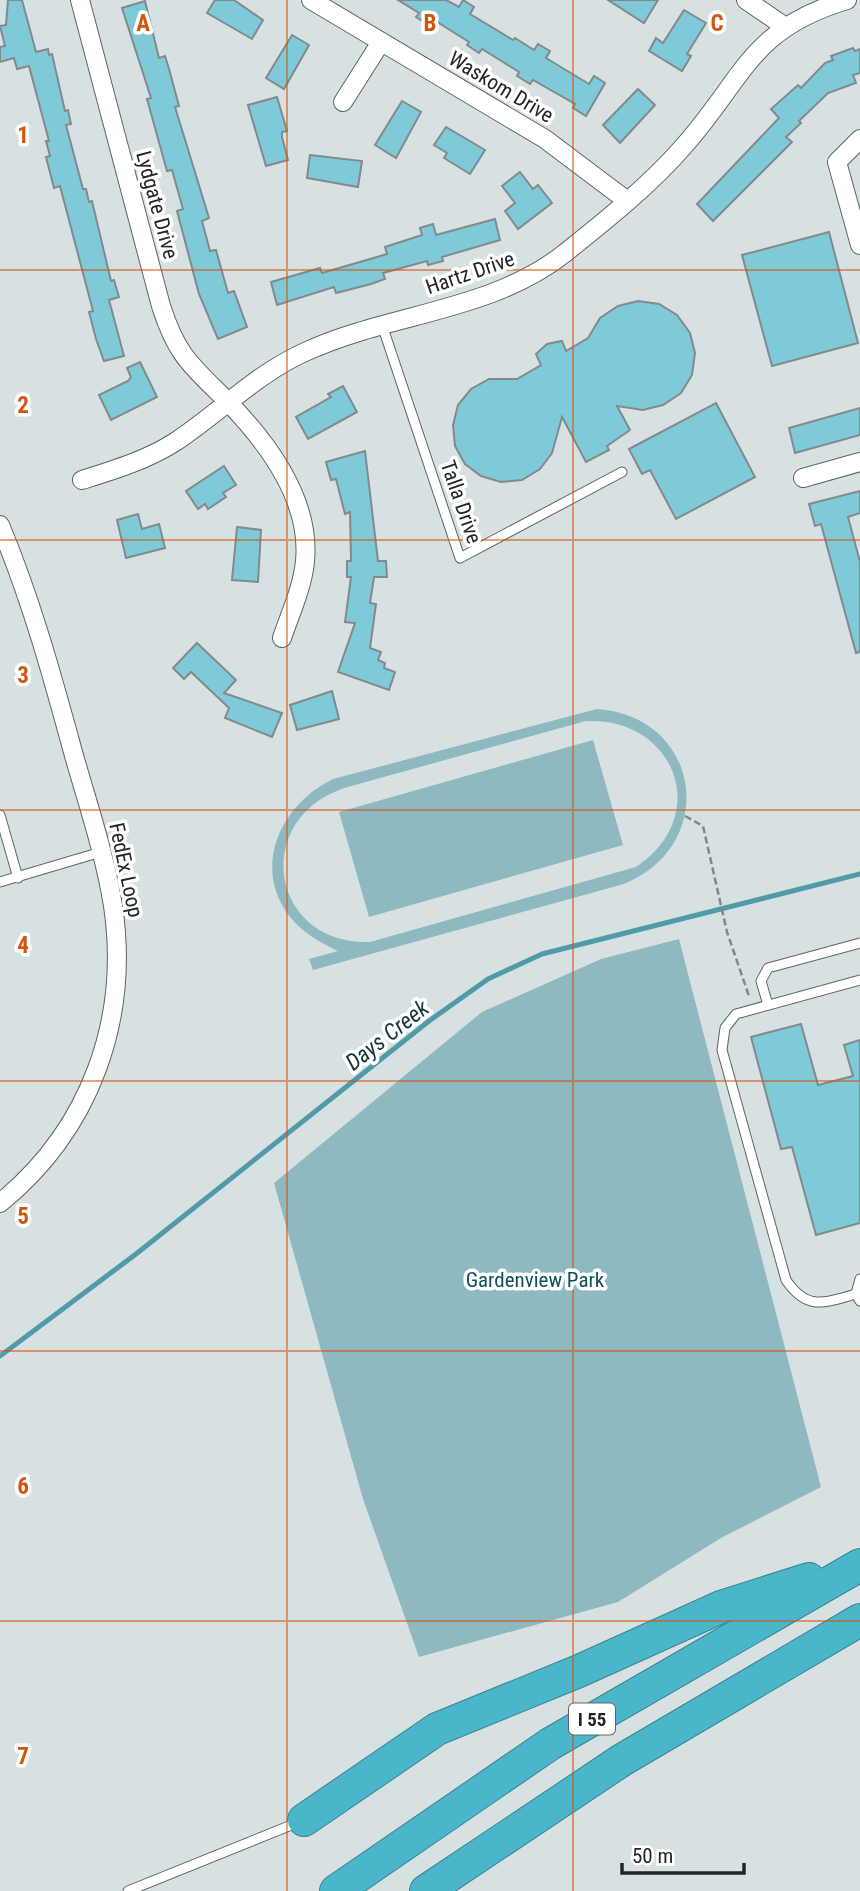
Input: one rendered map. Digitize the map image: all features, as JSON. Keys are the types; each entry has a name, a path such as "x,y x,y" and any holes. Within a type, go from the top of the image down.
{"highway":[{"path":"304,1820 437,1729 579,1671 721,1607 860,1564"},
{"name":"I 55","path":"336,1891 550,1744 860,1564"},
{"name":"I 55","path":"426,1891 622,1760 860,1620"}],"street":[{"name":"Lydgate Drive","path":"80,0 167,327 178,350 193,371 228,402 279,467 302,519 305,565 282,638"},
{"name":"Waskom Drive","path":"311,0 545,139 626,200"},
{"path":"747,0 785,26"},
{"name":"Hartz Drive","path":"82,480 154,454 293,357 326,342 481,297 522,281 564,254 683,148 754,53 785,26 822,7 847,0"},
{"path":"344,102 381,42"},
{"path":"860,139 837,162 860,245"},
{"path":"803,478 860,462"},
{"name":"FedEx Loop","path":"0,525 38,628 101,852 113,905 117,946 116,984 107,1045 85,1100 42,1165 0,1203"}],"lane":[{"name":"Talla Drive","path":"382,325 460,558 622,472"},
{"path":"0,815 18,878"},
{"path":"0,882 101,852"},
{"path":"768,1005 761,981 762,974 768,968 860,943"},
{"path":"860,980 736,1014 725,1028 722,1050 786,1280 798,1298 813,1303 858,1297 860,1279"},
{"path":"128,1891 304,1820"}],"path":[{"path":"685,816 704,826 727,932 753,1009"}],"green space":[{"path":"597,709 632,717 659,734 677,757 685,784 685,813 675,841 655,866 624,884 313,970 309,959 338,951 312,937 290,917 279,898 273,878 273,858 277,839 286,820 315,790 333,779","holes":["586,721 617,724 642,735 661,752 673,773 677,797 673,822 660,846 636,867 370,942 337,938 311,924 294,904 285,879 285,852 294,827 314,804 344,788"]},
{"path":"593,740 623,845 369,917 339,812"},
{"name":"Gardenview Park","path":"679,939 821,1487 721,1538 618,1602 419,1657 363,1499 274,1183 482,1012 601,959"}],"building":[{"path":"8,0 22,0 36,52 48,49 49,55 52,54 65,111 68,110 71,124 66,125 83,189 86,189 89,202 92,201 111,281 114,280 119,297 109,300 124,356 104,361 96,339 89,312 93,311 60,186 54,188 46,157 50,156 46,141 49,141 29,66 17,69 14,58 0,62 0,47 5,46 0,26 6,25"},
{"path":"215,0 234,0 263,20 252,39 207,13"},
{"path":"398,0 446,0 459,7 463,0 474,7 470,14 513,40 515,38 534,50 538,44 550,51 546,58 589,84 594,76 605,83 586,116 573,108 575,104 533,80 530,84 517,76 519,72 482,49 479,53 467,45 469,42 434,20 430,26 416,17 419,13"},
{"path":"608,0 658,0 644,23"},
{"path":"145,1 159,58 165,56 169,69 179,106 175,107 209,218 202,221 210,251 216,250 228,293 234,291 247,327 218,339 199,294 177,211 183,209 172,170 167,171 147,99 151,98 122,8"},
{"path":"684,10 706,23 687,54 691,56 682,71 649,51 656,38 663,43"},
{"path":"292,35 309,45 284,89 266,78"},
{"path":"853,48 855,51 860,49 860,73 853,75 856,83 828,93 786,137 792,142 713,221 697,204 779,118 771,109 798,85 801,88 825,63 833,60 831,56"},
{"path":"638,89 655,105 620,143 603,125"},
{"path":"277,97 287,131 282,132 282,137 288,160 266,166 248,105"},
{"path":"402,101 421,112 396,158 375,145"},
{"path":"446,127 485,150 470,174 444,158 447,153 434,145"},
{"path":"310,155 362,161 358,187 307,178"},
{"path":"520,172 533,189 538,185 552,203 518,229 505,211 515,203 502,186"},
{"path":"495,219 500,240 442,257 443,261 428,265 427,261 383,273 385,279 371,284 336,293 334,287 277,305 271,282 320,268 322,273 387,254 385,247 422,235 420,228 433,224 436,235"},
{"path":"829,232 858,343 772,366 742,255"},
{"path":"638,301 659,304 677,315 690,333 695,353 692,375 681,393 663,405 643,410 617,406 630,430 607,446 609,450 586,462 562,417 552,453 540,469 522,480 501,482 481,476 465,464 455,446 453,425 458,405 471,389 489,379 517,379 541,365 536,354 547,344 562,341 566,351 588,338 600,318 618,306"},
{"path":"140,362 157,397 111,420 99,395 128,381 131,377 127,368"},
{"path":"343,386 357,412 308,439 296,417 331,397 328,394"},
{"path":"716,403 755,477 676,519 650,470 642,474 629,449"},
{"path":"860,408 860,435 795,453 789,428"},
{"path":"365,451 378,561 386,561 387,577 374,577 370,603 376,604 370,648 381,652 378,660 385,663 384,668 395,672 389,690 338,672 355,623 345,622 351,577 347,577 347,561 351,561 350,512 345,514 336,479 331,480 326,462"},
{"path":"224,466 236,485 223,493 226,497 208,509 205,504 198,509 186,491"},
{"path":"860,491 860,513 848,517 860,562 860,652 856,653 821,524 815,526 809,504"},
{"path":"138,514 142,529 159,524 165,548 126,558 117,520"},
{"path":"237,527 261,530 258,582 232,580"},
{"path":"197,643 236,680 224,693 282,713 272,737 225,718 229,708 191,672 184,679 173,668"},
{"path":"332,691 339,719 297,730 290,705"},
{"path":"801,1024 818,1085 853,1076 844,1045 860,1040 860,1223 816,1235 792,1147 781,1149 751,1037"}],"waterway":[{"name":"Days Creek","path":"0,1356 136,1254 429,1021 488,979 542,954 860,874"}]}
